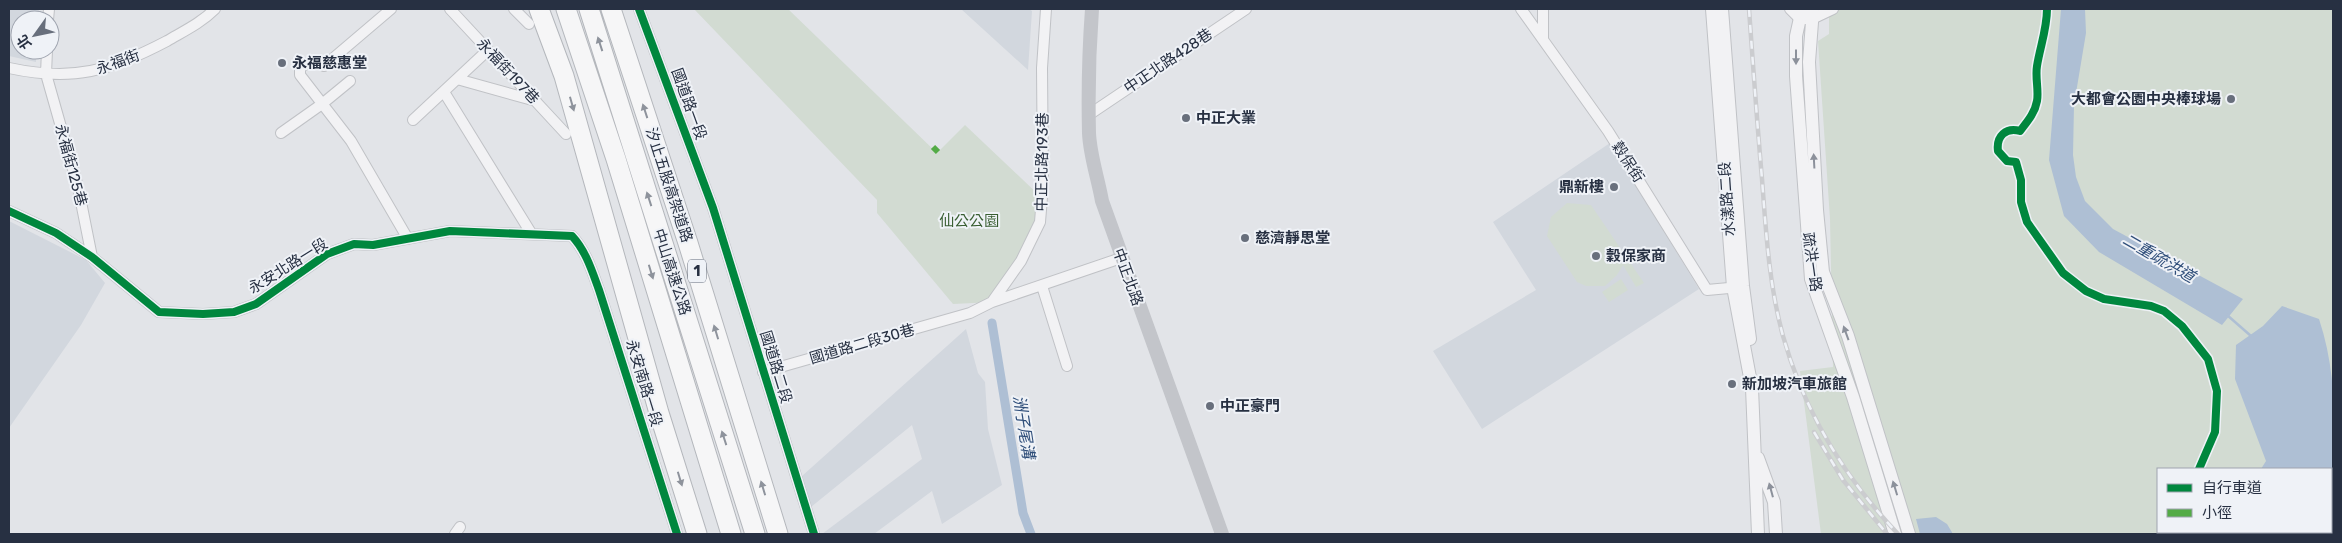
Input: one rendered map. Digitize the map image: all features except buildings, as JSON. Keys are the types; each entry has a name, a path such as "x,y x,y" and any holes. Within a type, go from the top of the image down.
{"highway":[{"name":"中山高速公路","path":"566,9 613,150 731,534"},
{"name":"中山高速公路","path":"589,9 755,534"},
{"name":"汐止五股高架道路","path":"611,9 688,243 778,534"},
{"path":"534,16 564,76 660,413 697,534"}],"main road":[{"name":"中正北路","path":"1092,9 1089,54 1089,133 1093,164 1102,201 1222,534"}],"street":[{"name":"永福街","path":"9,68 58,76 92,72 132,60 188,29 214,9"},
{"path":"391,9 324,66 313,61 300,67 300,75 351,141 408,239"},
{"name":"永福街197巷","path":"450,9 566,134"},
{"path":"514,9 534,16"},
{"name":"國道路一段","path":"640,9 713,208"},
{"name":"中正北路193巷","path":"992,302 1021,260 1040,222 1043,185 1042,68 1046,9"},
{"name":"中正北路428巷","path":"1090,114 1246,9"},
{"name":"穀保街","path":"1521,9 1608,131 1707,290 1738,287"},
{"path":"1543,9 1543,40"},
{"name":"水漾路二段","path":"1712,9 1738,287 1752,388 1758,534"},
{"name":"水漾路二段","path":"1724,9 1738,287"},
{"path":"1790,9 1807,14 1833,9"},
{"name":"疏洪一路","path":"1807,14 1796,36 1796,76 1811,278 1845,371 1895,534"},
{"name":"疏洪一路","path":"1807,14 1817,210 1823,272 1848,336 1909,534"},
{"path":"413,120 488,50"},
{"name":"永福街125巷","path":"47,60 46,74 78,187 92,257"},
{"path":"458,79 537,102"},
{"path":"280,133 322,104 350,81"},
{"path":"444,92 531,233"},
{"name":"國道路二段","path":"713,208 814,534"},
{"name":"永安北路一段","path":"9,211 56,233 92,257 159,312 204,314 234,312 256,304 327,254 354,244 373,245 450,231 572,236 578,243"},
{"name":"永安南路一段","path":"578,243 589,262 623,360 677,534"},
{"name":"國道路二段30巷","path":"763,372 961,316 992,302 1121,258"},
{"path":"1042,286 1067,366"},
{"path":"1755,448 1774,502 1776,534"}],"shaded area":[{"path":"9,9 39,9 10,10 9,56"},
{"path":"961,9 1029,9 1032,11 1028,70"},
{"name":"穀保家商","path":"1610,143 1699,289 1482,429 1433,351 1536,290 1493,222"},
{"path":"9,221 86,260 105,283 81,325 9,428"},
{"path":"966,329 978,373 985,382 988,429 1002,485 942,524 932,491 874,534 822,534 922,459 912,425 811,507 802,476"}],"green space":[{"name":"仙公公園","path":"694,9 788,9 937,153 965,125 1042,198 1030,249 995,302 953,304 877,213 877,200"},
{"path":"1829,9 2333,9 2333,534 1821,534 1800,371 1833,367 1830,219 1818,41 1829,34"},
{"path":"1567,203 1591,205 1644,283 1636,287 1623,265 1617,275 1605,286 1586,286 1577,282 1547,236 1551,217"},
{"path":"1621,279 1628,290 1609,302 1602,292"}],"water":[{"path":"2061,9 2085,9 2086,33 2074,105 2073,155 2076,177 2085,201 2113,229 2243,299 2222,325 2099,252 2064,216 2049,160"},
{"path":"2282,306 2319,319 2331,371 2334,398 2333,534 2226,534 2332,533 2332,468 2262,468 2266,461 2235,379 2236,345 2263,326"},
{"path":"1936,517 1947,524 1953,534 1920,534 1916,519"}],"waterway":[{"name":"二重疏洪道","path":"2227,315 2251,336"},
{"name":"洲子尾溝","path":"992,323 1023,513 1031,534"}],"railway":[{"path":"1749,9 1769,258 1774,297 1783,336 1802,391 1828,442 1861,490 1898,534"},
{"path":"1814,432 1843,480 1887,534"}],"marked path":[{"path":"933,147 938,152"}],"cycle path":[{"path":"639,9 713,208 814,534"},
{"path":"2047,9 2045,31 2037,66 2036,105 2020,131 2010,130 2000,137 1998,151 2007,161 2016,162 2021,180 2021,202 2027,222 2063,273 2086,291 2104,299 2151,306 2164,311 2182,326 2208,359 2217,391 2215,432 2199,468"},
{"path":"9,211 56,233 92,257 159,312 203,314 234,312 256,304 327,254 354,244 373,245 450,231 572,236 585,255 599,290 677,534"}],"place":[{"name":"永福慈惠堂","path":"282,63"},
{"name":"大都會公園中央棒球場","path":"2231,99"},
{"name":"中正大業","path":"1186,118"},
{"name":"鼎新樓","path":"1614,187"},
{"name":"慈濟靜思堂","path":"1245,238"},
{"name":"穀保家商","path":"1596,256"},
{"name":"新加坡汽車旅館","path":"1732,384"},
{"name":"中正豪門","path":"1210,406"}]}
